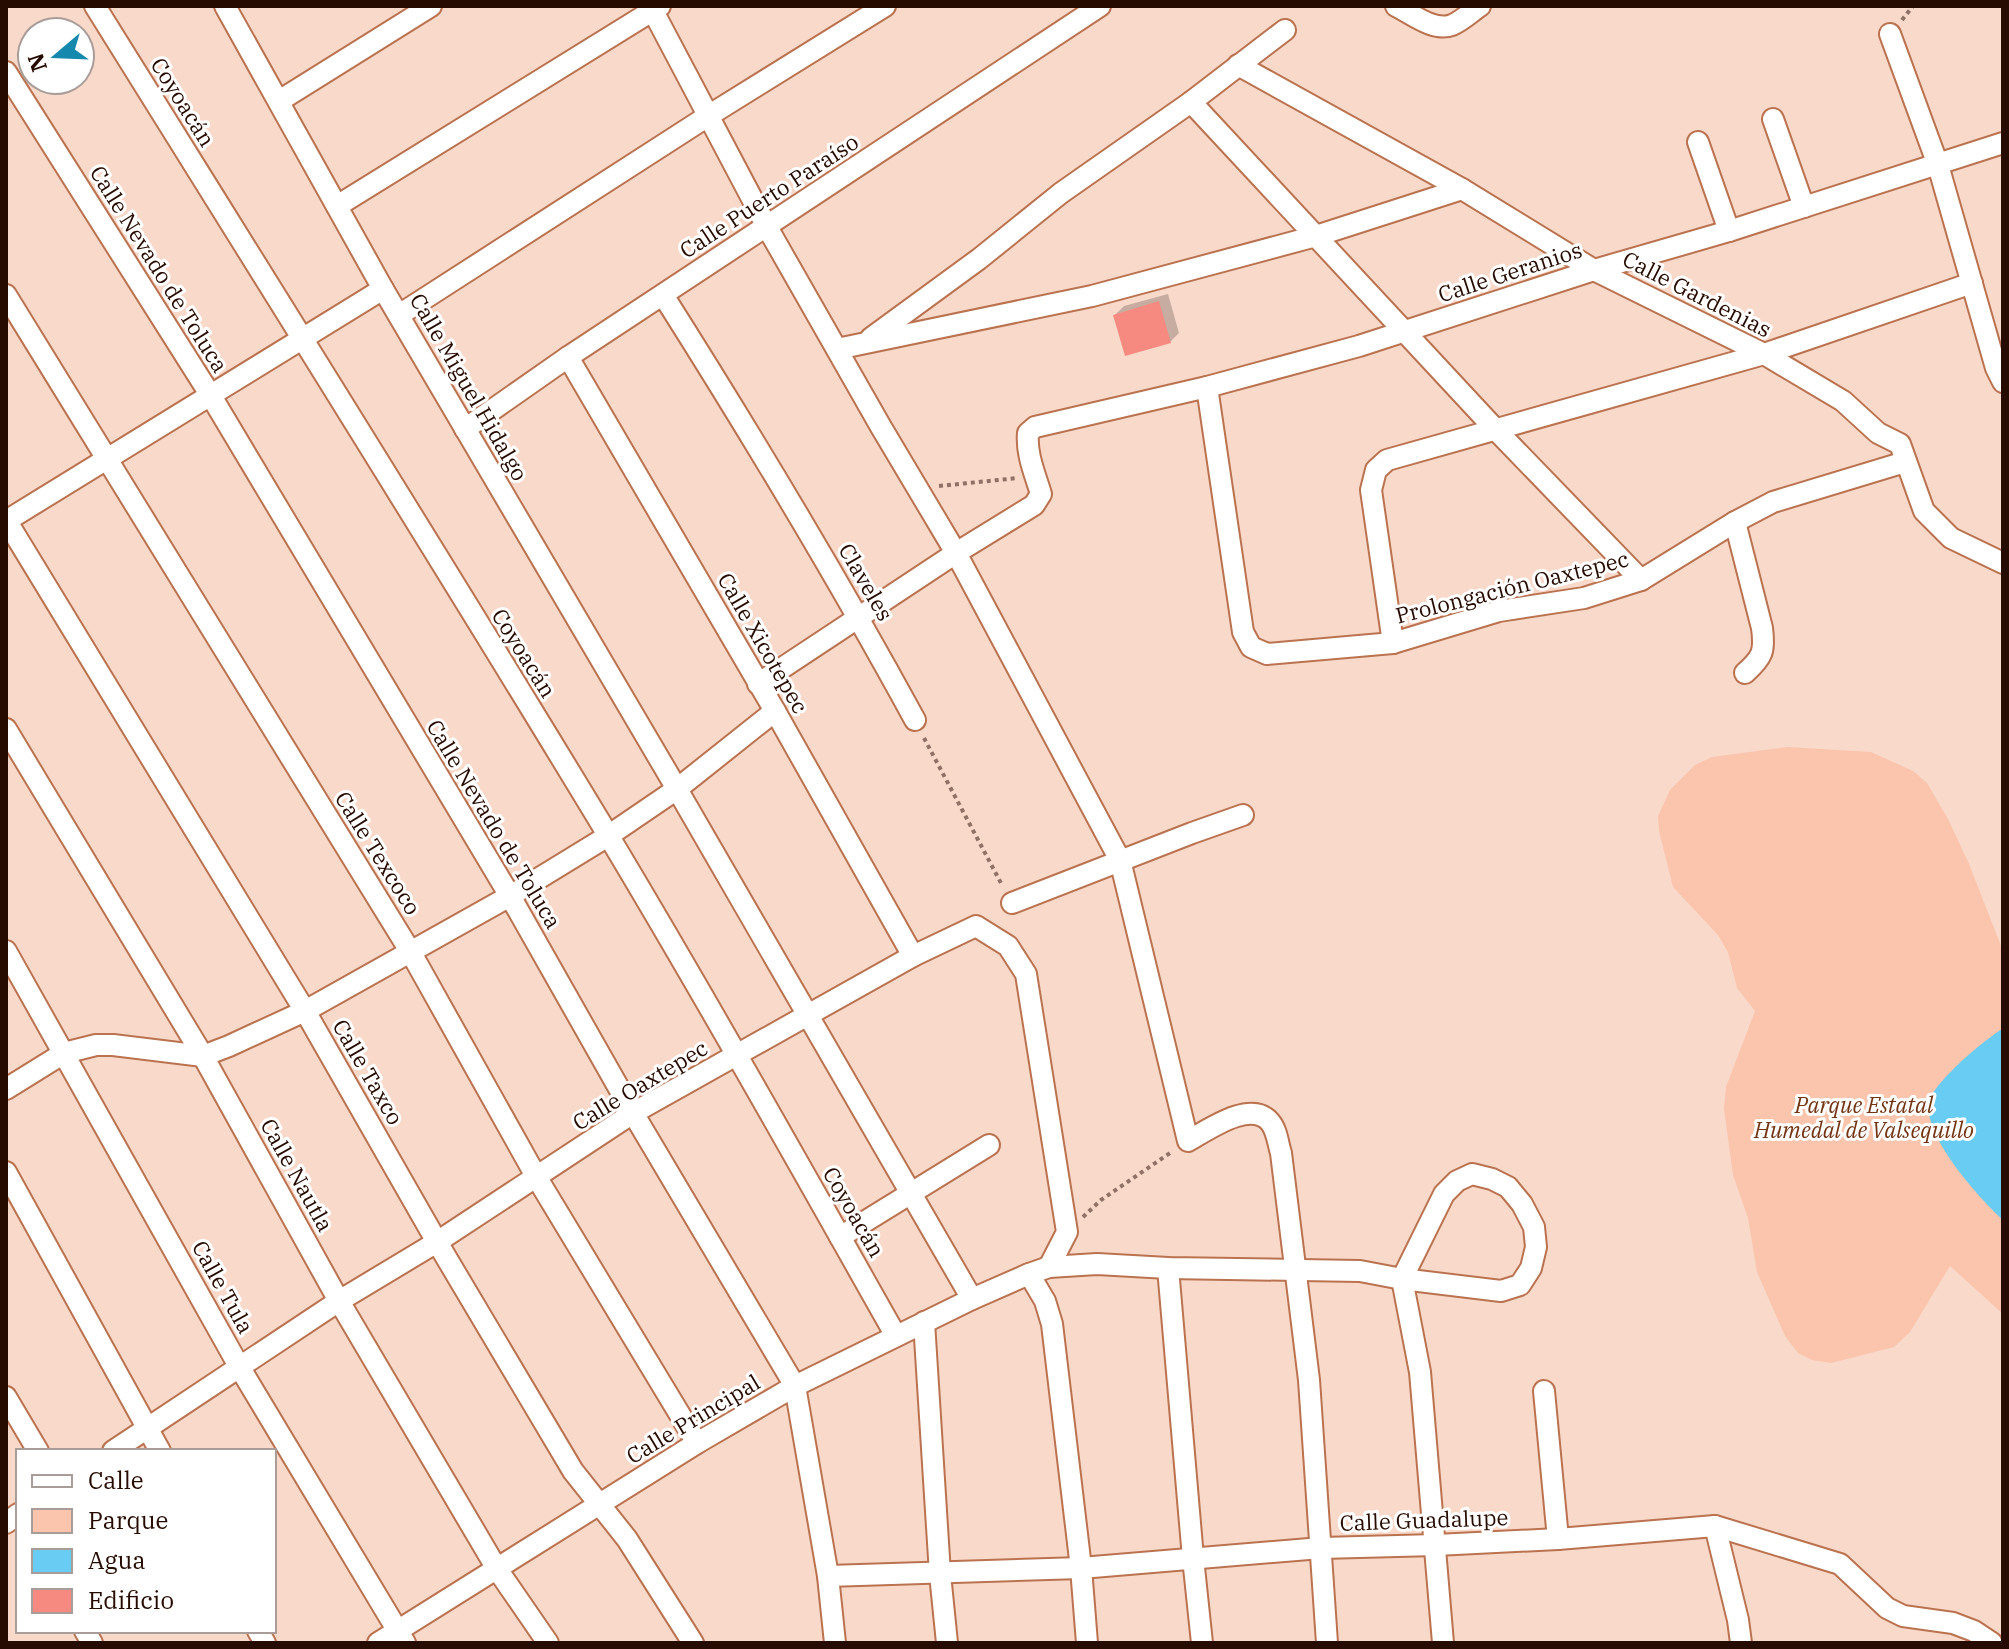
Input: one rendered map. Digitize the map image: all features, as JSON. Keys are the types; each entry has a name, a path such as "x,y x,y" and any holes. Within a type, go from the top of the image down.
{"street":[{"name":"Coyoacán","path":"95,6 608,836 896,1336"},
{"name":"Calle Miguel Hidalgo","path":"225,6 383,289 809,1016"},
{"path":"279,101 431,6"},
{"path":"399,315 885,6"},
{"name":"Calle Puerto Paraíso","path":"465,429 568,357 1100,6"},
{"path":"1396,6 1442,27 1453,25 1480,6"},
{"path":"337,206 656,8 708,116 767,227 956,553 1120,860 1188,1141 1243,1113 1255,1113 1270,1121 1276,1134 1281,1153 1309,1380 1327,1643"},
{"path":"864,342 957,276 1061,193 1191,102 1285,30"},
{"path":"1890,34 1938,165 1996,368 2003,382"},
{"name":"Calle Gardenias","path":"1238,65 1462,189 1594,270 1764,354 1843,401 1878,433 1900,444 1924,511 1951,538 2003,563"},
{"name":"Calle Nevado de Toluca","path":"6,72 211,396 510,896 633,1113 795,1386 828,1576 835,1643"},
{"path":"1191,102 1403,332 1641,580"},
{"path":"1773,119 1804,207"},
{"path":"1698,142 1729,231"},
{"name":"Calle Geranios","path":"1036,477 1027,441 1028,433 1035,427 1207,387 1359,346 2003,143"},
{"path":"837,349 1092,296 1316,236 1462,189"},
{"path":"1393,643 1371,490 1376,470 1387,460 1764,354 1972,283"},
{"path":"6,521 383,289"},
{"name":"Calle Texcoco","path":"6,295 410,951 537,1178 697,1443"},
{"name":"Claveles","path":"663,295 745,424 859,617 915,720"},
{"name":"Calle Xicotepec","path":"568,357 775,711 913,956"},
{"name":"Prolongación Oaxtepec","path":"1207,387 1243,632 1251,647 1267,654 1393,643 1499,611 1584,598 1641,580 1773,502 1905,462"},
{"path":"758,684 1034,505 1041,494 1036,477"},
{"name":"Calle Taxco","path":"6,521 305,1011 573,1471 627,1539 693,1643"},
{"path":"1735,522 1764,643 1760,660 1745,673"},
{"path":"6,1089 64,1053 96,1045 113,1045 203,1056 305,1011 510,896 608,836 677,789 775,711"},
{"name":"Calle Nautla","path":"6,729 203,1056 339,1301 497,1569 548,1643"},
{"path":"1012,903 1243,815"},
{"name":"Calle Oaxtepec","path":"116,1449 339,1301 437,1242 633,1113 913,956 976,926 1008,946 1026,974 1067,1232"},
{"name":"Calle Tula","path":"6,951 240,1368 401,1637"},
{"path":"809,1016 972,1299"},
{"path":"840,1237 989,1145"},
{"path":"6,1172 159,1449"},
{"name":"Calle Principal","path":"378,1643 401,1637 497,1569 697,1443 795,1386 1029,1274 1049,1267 1097,1264 1360,1271 1402,1279 1501,1291 1520,1285 1531,1268 1536,1247 1534,1227 1522,1204 1508,1187 1472,1174 1457,1181 1444,1194 1402,1279"},
{"path":"1049,1267 1067,1232"},
{"path":"1168,1268 1202,1643"},
{"path":"1029,1274 1045,1301 1052,1324 1087,1643"},
{"path":"1402,1279 1420,1372 1443,1643"},
{"path":"924,1322 947,1643"},
{"path":"1544,1391 1558,1539"},
{"path":"6,1397 37,1449"},
{"path":"1715,1526 1741,1643"},
{"name":"Calle Guadalupe","path":"828,1576 1081,1568 1321,1548 1558,1539 1715,1526 1840,1564 1887,1608 1903,1616 1953,1623 1974,1631 1992,1643"},
{"path":"1728,1643 1738,1620"}],"path":[{"path":"918,488 1036,477"},
{"path":"915,720 1012,903"},
{"path":"1067,1232 1101,1200 1188,1141"}],"green space":[{"name":"Parque Estatal Humedal de Valsequillo","path":"1788,747 1871,752 1913,771 1927,783 1969,864 2003,951 2003,1314 1950,1266 1910,1332 1894,1347 1831,1363 1812,1360 1798,1353 1785,1336 1757,1272 1748,1218 1733,1175 1724,1109 1726,1087 1755,1011 1737,988 1728,952 1718,935 1673,887 1659,831 1658,816 1670,790 1695,765 1712,757"}],"water":[{"path":"2003,1028 2003,1220 1953,1162 1941,1144 1928,1110 1930,1096 1945,1078"}],"building":[{"path":"1159,301 1171,343 1125,356 1113,315"}]}
